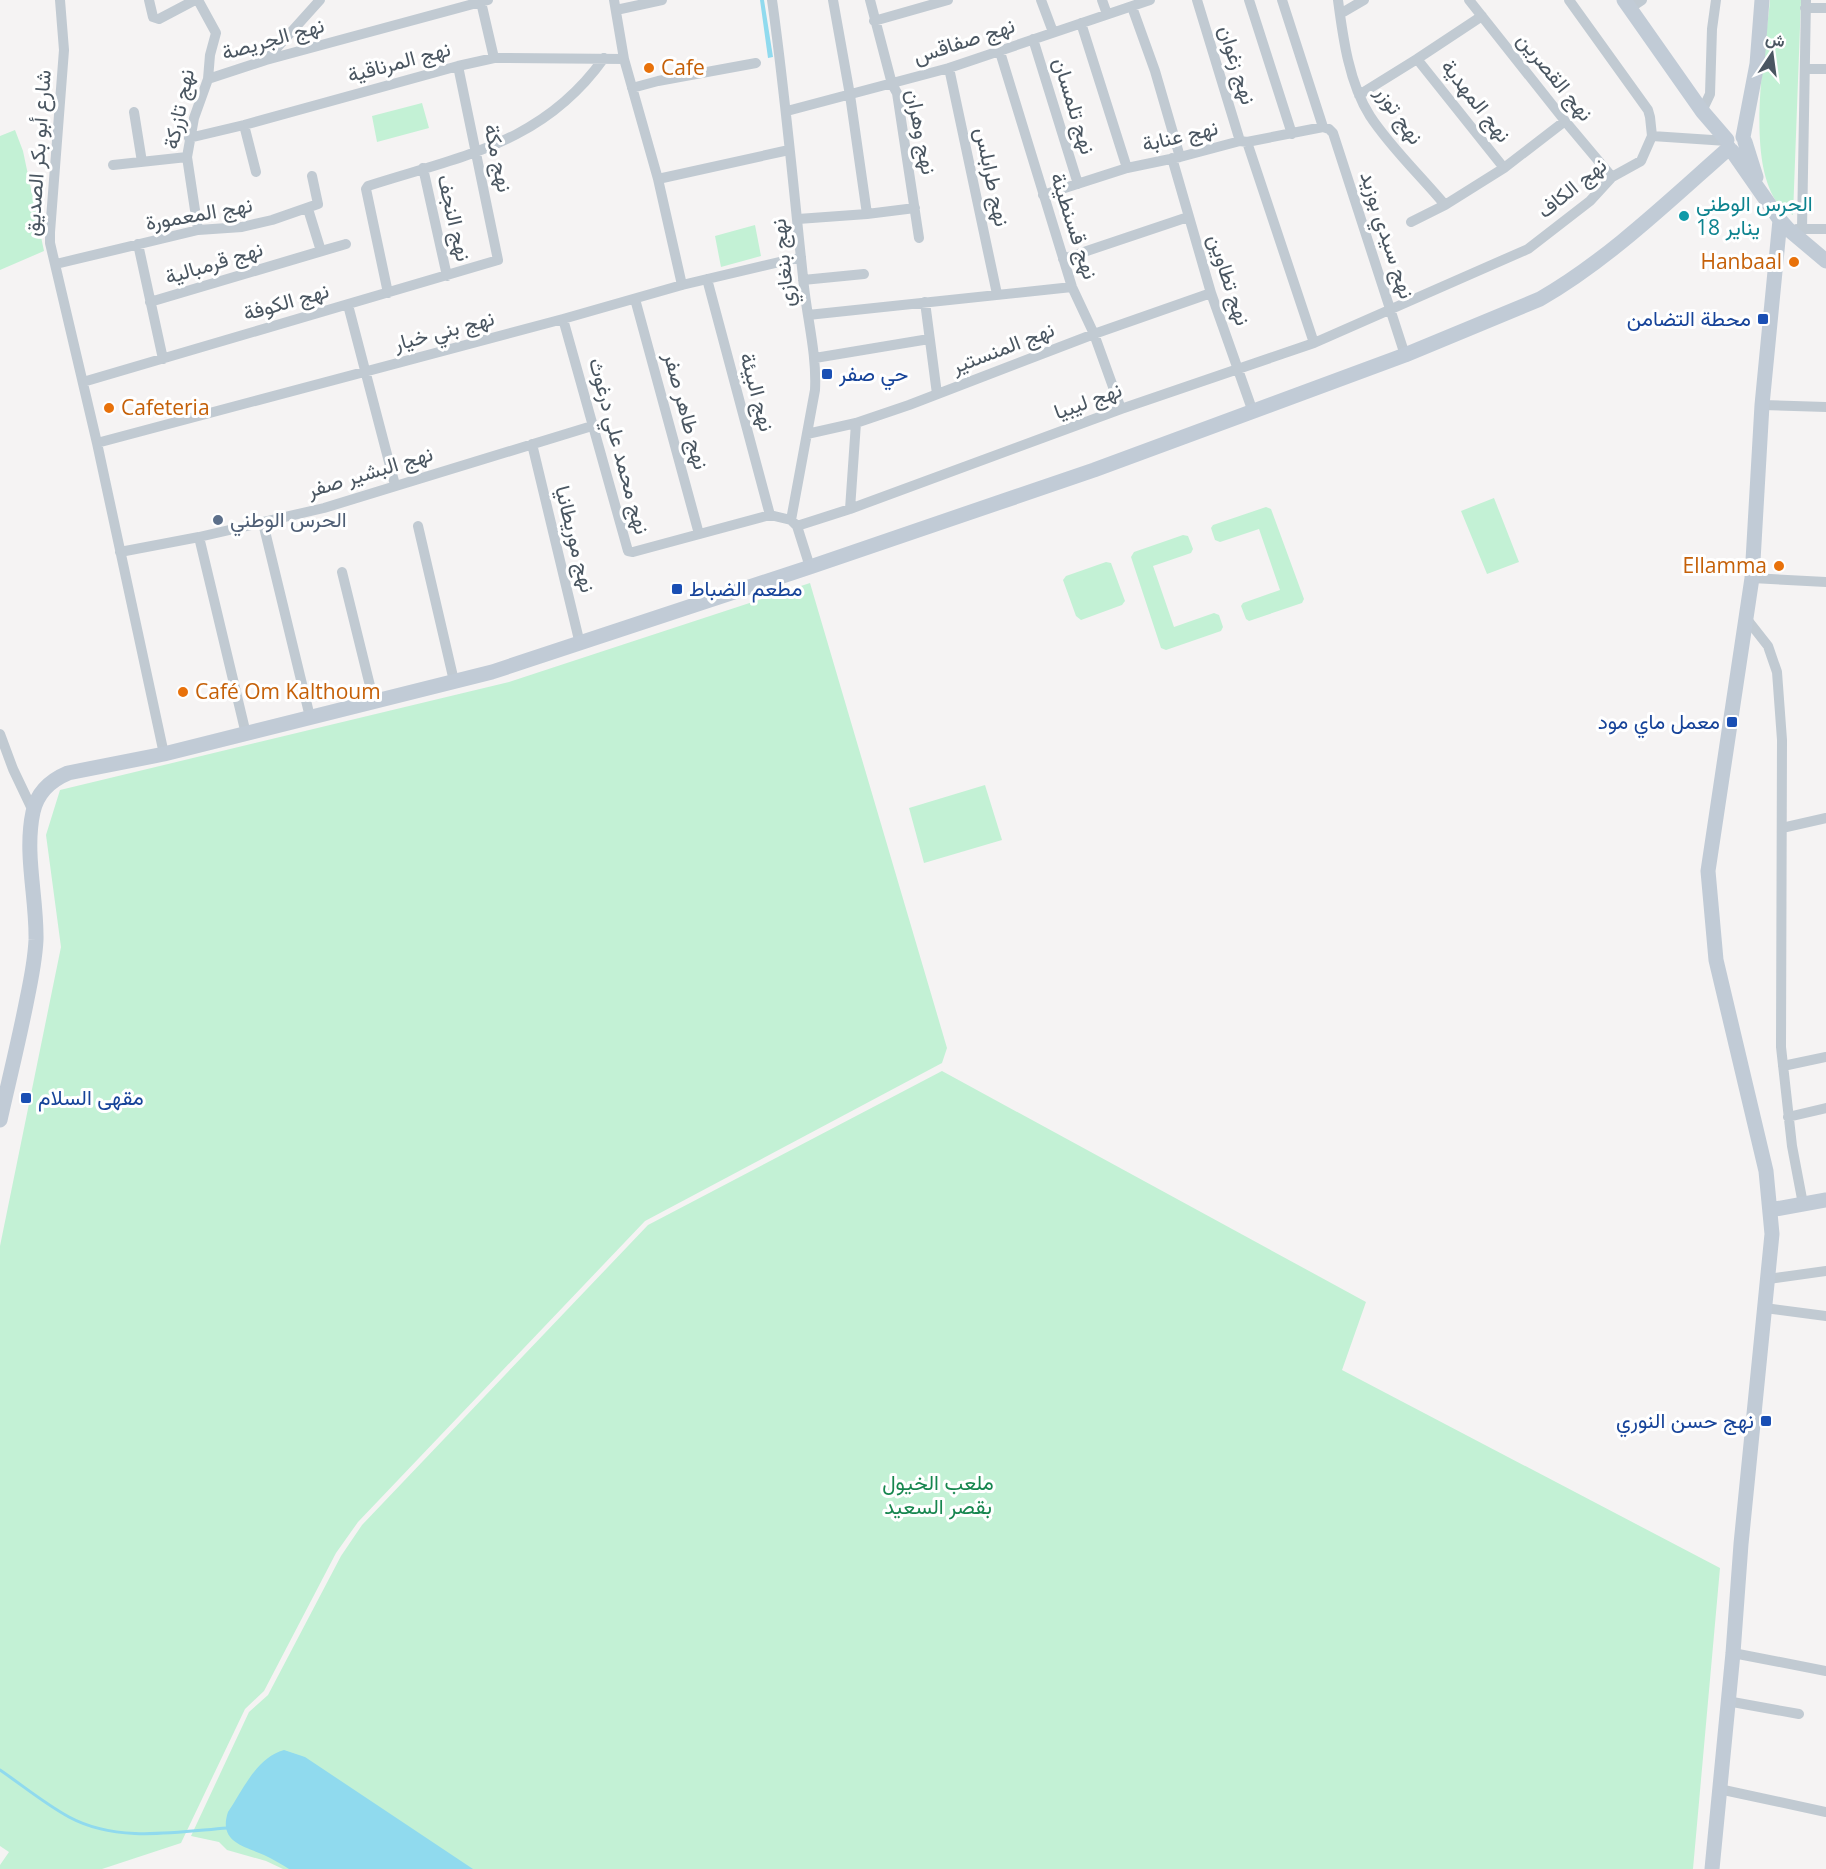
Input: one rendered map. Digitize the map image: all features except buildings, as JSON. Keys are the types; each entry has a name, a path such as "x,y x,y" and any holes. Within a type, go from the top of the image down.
{"street":[{"name":"شارع أبو بكر الصديق","path":"60,0 64,51 50,232 164,754"},
{"path":"149,0 155,19 196,0"},
{"name":"نهج تازركة","path":"196,0 216,33 210,56 208,79 189,138 187,157 198,230"},
{"path":"662,0 615,5 624,59 658,179 682,285"},
{"name":"نهج بنغازي","path":"772,0 787,111 803,280 815,358 815,390 794,523 810,567"},
{"path":"833,0 850,95 867,214"},
{"name":"نهج وهران","path":"870,0 892,84 897,93 919,238"},
{"path":"874,21 948,0"},
{"path":"1041,0 1053,32"},
{"path":"1102,0 1107,14"},
{"name":"نهج صفاقس","path":"787,111 949,68 1150,0"},
{"name":"نهج زغوان","path":"1197,0 1243,142 1314,343"},
{"path":"1250,0 1292,134"},
{"name":"نهج سيدي بوزيد","path":"1282,0 1326,128 1333,134 1406,355"},
{"name":"نهج توزر","path":"1338,0 1349,61 1359,95 1370,116 1445,205"},
{"path":"1340,14 1364,0"},
{"name":"نهج القصرين","path":"1469,0 1612,177"},
{"path":"1569,0 1648,110 1652,136 1733,141"},
{"path":"1701,107 1710,94 1712,29 1716,0"},
{"path":"0,1120 20,1039 34,960 36,928 31,848 33,811 40,794 58,777 164,754 492,672 580,644 1094,470 1406,355 1540,299 1637,229 1733,141 1757,64 1762,0"},
{"path":"266,60 317,1"},
{"path":"485,1 494,58"},
{"name":"نهج الجريصة","path":"208,79 266,60 485,1"},
{"path":"1632,3 1701,107 1733,141 1761,191 1790,226 1826,261"},
{"path":"1712,1869 1772,1234 1766,1171 1716,960 1707,871 1752,578 1762,405 1790,226 1805,69 1806,4 1826,8"},
{"name":"نهج تطاوين","path":"1132,7 1155,71 1188,217 1211,293 1253,412"},
{"path":"1359,95 1482,16"},
{"path":"1081,23 1127,168"},
{"name":"نهج تلمسان","path":"1033,39 1078,184"},
{"name":"نهج قسنطينة","path":"1000,52 1072,287 1094,334 1121,409"},
{"name":"نهج المرناقية","path":"189,138 494,58 624,59"},
{"path":"388,293 367,188 477,152 504,141 546,118 572,97 604,58"},
{"name":"نهج المهدية","path":"1418,59 1504,168"},
{"path":"632,88 756,63"},
{"name":"نهج مكة","path":"458,66 498,258"},
{"name":"نهج طرابلس","path":"949,68 997,294"},
{"path":"1805,69 1826,69"},
{"path":"134,112 142,162"},
{"path":"1412,222 1445,205 1504,168 1565,121"},
{"path":"244,125 256,172"},
{"name":"نهج عنابة","path":"1043,195 1127,168 1243,142 1326,128"},
{"name":"نهج الكاف","path":"1390,308 1528,249 1590,201 1612,177 1641,161 1652,136"},
{"path":"658,179 789,150"},
{"path":"113,165 187,157"},
{"name":"نهج النجف","path":"423,168 447,276"},
{"path":"312,176 318,204 308,209 321,251"},
{"path":"798,219 915,208"},
{"name":"نهج المعمورة","path":"56,264 198,230 242,227 308,209"},
{"path":"1063,259 1188,217"},
{"path":"1790,226 1826,229"},
{"path":"138,244 163,359"},
{"name":"نهج قرمبالية","path":"346,244 150,302 321,251 346,244"},
{"name":"نهج بني خيار","path":"97,443 364,373 682,285 801,257"},
{"name":"نهج الكوفة","path":"83,382 447,276 496,261 498,258"},
{"path":"803,280 864,274"},
{"name":"نهج البيئة","path":"707,279 770,515"},
{"path":"808,315 1072,287"},
{"name":"نهج المنستير","path":"807,434 856,423 1211,293"},
{"name":"نهج طاهر صفر","path":"636,299 699,534"},
{"path":"925,302 937,394"},
{"path":"348,304 364,373 395,485"},
{"name":"نهج ليبيا","path":"794,523 850,509 1121,409 1314,343 1390,308"},
{"name":"نهج محمد علي درغوث","path":"563,319 628,551 633,552 770,515 794,523"},
{"path":"815,358 929,339"},
{"path":"1762,405 1826,407"},
{"path":"850,509 856,423"},
{"name":"نهج البشير صفر","path":"120,552 199,537 324,508 592,426"},
{"name":"نهج موريطانيا","path":"532,444 580,644"},
{"path":"263,523 310,717"},
{"path":"418,526 454,681"},
{"path":"199,537 246,734"},
{"path":"342,572 374,702"},
{"path":"1752,578 1826,582"},
{"path":"1746,618 1768,646 1777,672 1782,740 1781,1047 1792,1146 1803,1204"},
{"path":"0,734 13,769 33,811"},
{"path":"1782,828 1826,818"},
{"path":"1783,1066 1826,1057"},
{"path":"1788,1117 1826,1108"},
{"path":"1770,1210 1826,1200"},
{"path":"1768,1279 1826,1271"},
{"path":"1766,1308 1826,1316"},
{"path":"1733,1653 1826,1671"},
{"path":"1727,1701 1799,1714"},
{"path":"1719,1789 1826,1812"}],"green space":[{"path":"1770,0 1801,0 1793,215 1778,204 1768,185 1762,161 1760,105"},
{"path":"422,103 429,128 377,142 372,116"},
{"path":"15,130 23,151 44,251 0,270 0,136"},
{"path":"755,225 761,256 721,267 715,236"},
{"path":"1494,498 1519,562 1487,574 1461,511"},
{"path":"1266,507 1271,509 1304,599 1302,603 1249,621 1241,606 1243,603 1280,590 1259,529 1220,542 1215,540 1211,528 1213,525"},
{"path":"1183,535 1188,536 1193,549 1191,553 1153,566 1174,627 1214,613 1219,615 1223,627 1221,631 1166,650 1161,648 1131,557 1134,552"},
{"path":"1106,562 1111,563 1125,601 1122,605 1081,620 1076,616 1063,580 1066,576"},
{"path":"810,583 947,1048 942,1063 645,1221 358,1522 336,1553 264,1691 245,1709 181,1843 102,1869 0,1869 0,1865 9,1852 0,1846 0,1246 61,947 46,835 60,790 509,682"},
{"path":"985,785 1002,840 924,863 909,808"},
{"name":"ملعب الخيول بقصر السعيد","path":"942,1071 1366,1302 1342,1370 1720,1568 1693,1869 283,1869 266,1861 227,1850 219,1842 191,1836 249,1712 268,1695 341,1556 362,1525 648,1225"}],"water":[{"path":"760,0 764,0 773,57 768,58"},
{"path":"284,1750 305,1757 473,1869 289,1869 241,1845 230,1836 227,1830 228,1812 258,1767 274,1754"}],"waterway":[{"path":"0,1770 42,1800 87,1825 107,1830 147,1834 227,1828"}],"place":[{"name":"Cafe","path":"649,68"},
{"name":"الحرس الوطني 18 يناير","path":"1684,216"},
{"name":"Hanbaal","path":"1794,262"},
{"name":"محطة التضامن","path":"1763,319"},
{"name":"حي صفر","path":"827,374"},
{"name":"Cafeteria","path":"109,408"},
{"name":"الحرس الوطني","path":"218,520"},
{"name":"Ellamma","path":"1779,566"},
{"name":"مطعم الضباط","path":"677,589"},
{"name":"Café Om Kalthoum","path":"183,692"},
{"name":"معمل ماي مود","path":"1732,722"},
{"name":"مقهى السلام","path":"26,1098"},
{"name":"نهج حسن النوري","path":"1766,1421"}]}
